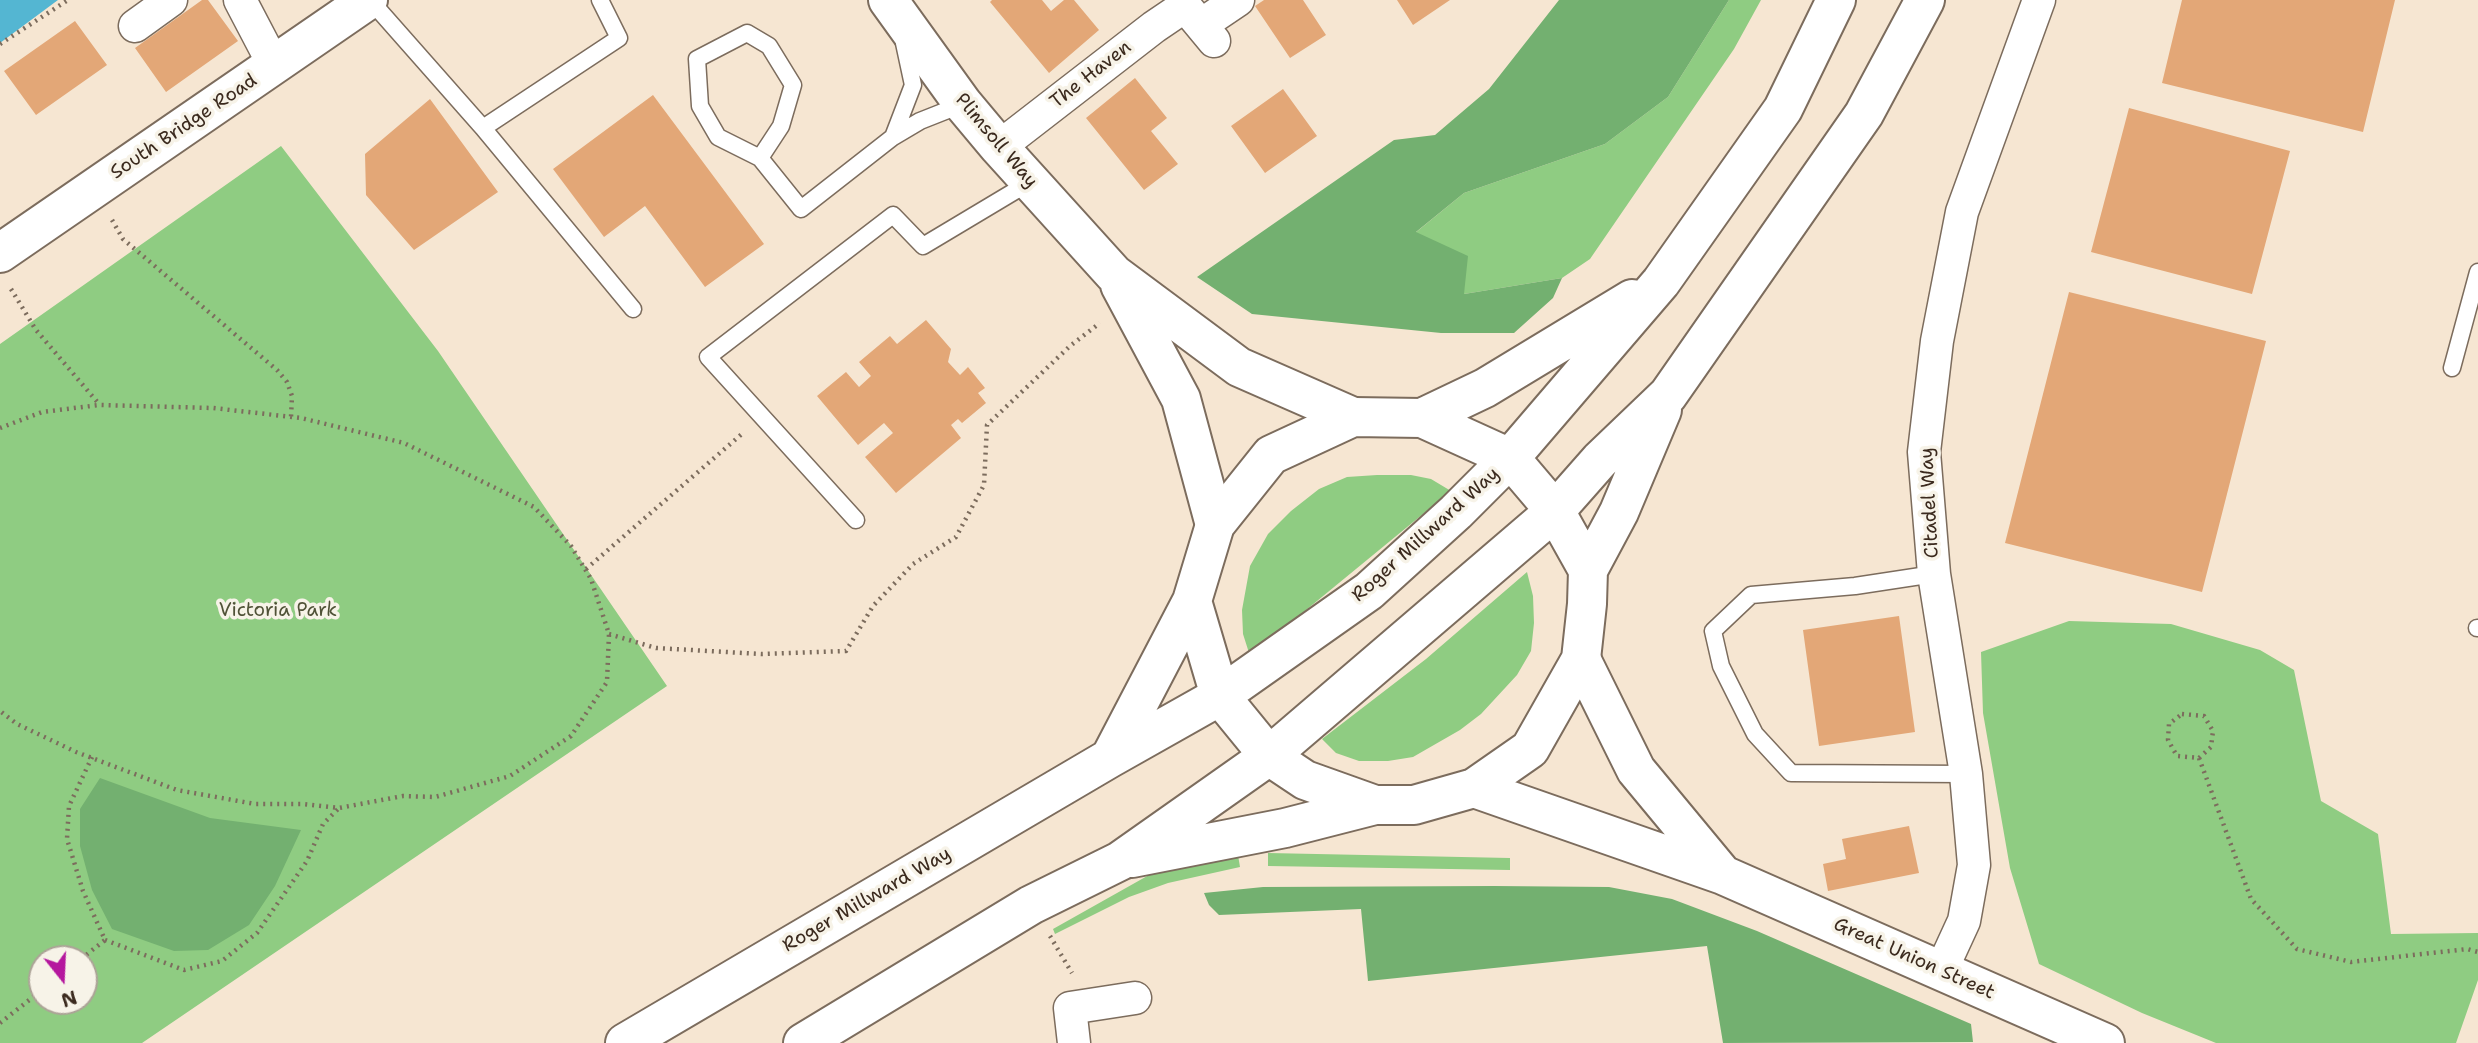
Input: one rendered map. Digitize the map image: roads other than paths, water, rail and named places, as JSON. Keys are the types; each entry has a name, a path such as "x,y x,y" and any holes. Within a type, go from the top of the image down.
{"main road":[{"name":"South Bridge Road","path":"3,266 94,189 369,0"},
{"name":"Roger Millward Way","path":"625,1043 1220,696 1369,591 1456,512 1510,458 1661,282 1783,109 1836,0"},
{"path":"803,1043 1031,905 1120,861 1269,756 1555,511 1600,460 1668,395 1864,114 1925,0"},
{"name":"Plimsoll Way","path":"891,4 963,104 1121,288 1181,399 1215,525"},
{"name":"Roger Millward Way","path":"1422,418 1485,388 1661,282"},
{"name":"Plimsoll Way","path":"1121,288 1239,368 1353,417"},
{"path":"1120,861 1285,828 1375,805 1414,805 1474,788 1530,749 1581,659 1588,570 1619,512 1668,395"},
{"path":"1110,758 1192,601 1215,525 1271,456 1353,417 1422,418 1510,458 1555,511 1588,570"},
{"path":"1192,601 1220,696 1269,756 1305,780 1375,805"},
{"name":"Great Union Street","path":"1581,659 1636,769 1723,875"},
{"name":"Great Union Street","path":"1474,788 1723,875 2105,1043"}],"street":[{"path":"135,26 171,0"},
{"path":"240,0 274,65"},
{"name":"The Haven","path":"999,147 1153,27 1195,18 1238,0"},
{"name":"Citadel Way","path":"1941,971 1964,921 1974,866 1966,774 1934,574 1924,452 1937,341 1962,212 2039,0"},
{"path":"1074,1043 1070,1008 1135,998"}],"lane":[{"path":"369,0 483,128 633,309"},
{"path":"483,128 619,38 600,0"},
{"path":"891,4 908,57 913,85 893,137"},
{"path":"760,158 781,126 793,85 769,46 747,33 697,59 700,106 718,137 760,158 801,209 893,137 920,121 963,104"},
{"path":"856,520 708,357 893,215 923,246 1030,182"},
{"path":"2452,368 2478,272"},
{"path":"1934,574 1855,586 1751,595 1713,631 1721,666 1755,734 1791,773 1966,774"}],"water":[{"path":"0,0 58,0 0,43"}],"park label":[{"name":"Victoria Park","path":"278,611"}]}
